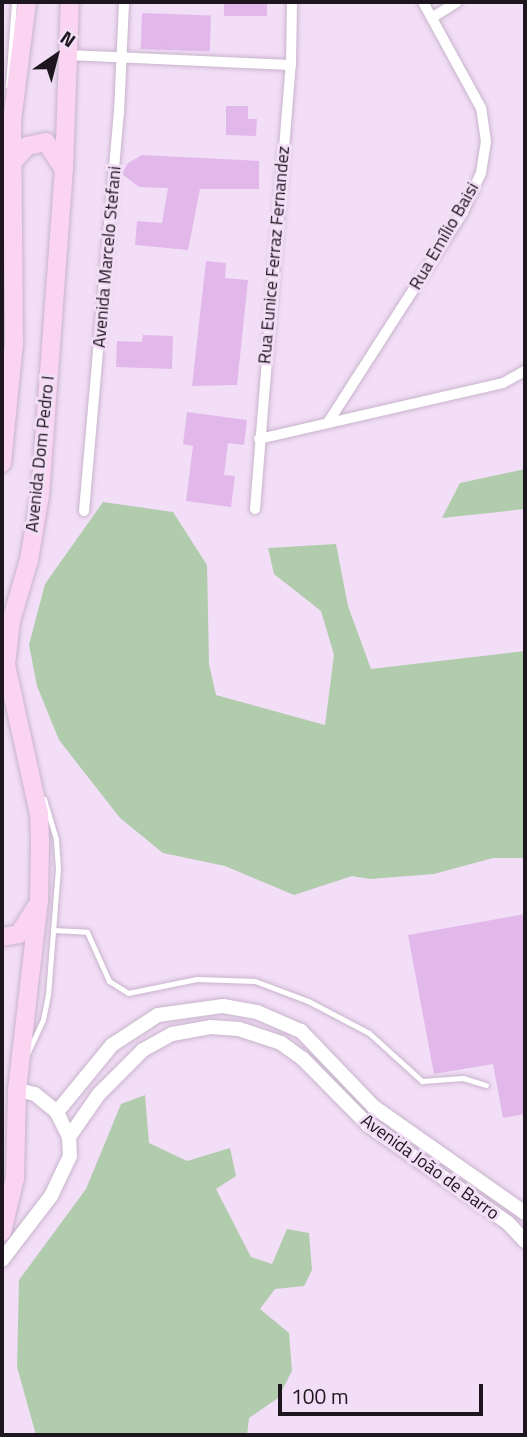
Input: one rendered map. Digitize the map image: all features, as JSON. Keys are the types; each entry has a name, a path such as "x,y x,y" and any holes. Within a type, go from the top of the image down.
{"main road":[{"path":"2,463 14,342 12,121 27,2"},
{"name":"Avenida Dom Pedro I","path":"2,1232 15,1178 17,1090 39,899 39,814 21,744 6,665 11,621 29,560 40,495 64,170 70,2"},
{"path":"13,162 27,146 46,142 64,170"},
{"path":"2,937 19,934 39,899"}],"street":[{"name":"Avenida Marcelo Stefani","path":"84,512 124,2"},
{"name":"Rua Eunice Ferraz Fernandez","path":"255,509 291,65 292,2"},
{"name":"Rua Emílio Baisi","path":"329,421 463,212 481,173 486,142 481,108 423,2"},
{"path":"433,18 457,2"},
{"path":"68,55 291,65"},
{"path":"259,439 503,383 525,371"},
{"name":"Avenida João de Barro","path":"57,1112 112,1045 158,1015 223,1006 257,1012 301,1031 374,1107 524,1211"},
{"name":"Avenida João de Barro","path":"69,1138 99,1094 143,1050 172,1034 209,1027 239,1029 281,1043 368,1125 508,1223 525,1241"},
{"path":"2,1260 64,1175 69,1138 57,1112 35,1094 17,1090"},
{"path":"508,1223 524,1211"}],"lane":[{"path":"12,121 8,73 14,2"},
{"path":"19,1067 43,1020 53,930 56,839 21,744"},
{"path":"53,930 87,932 109,981 128,993 197,979 255,981 308,1000 369,1033 422,1082 463,1078 486,1085"}],"green space":[{"path":"525,469 525,509 442,518 460,483"},
{"path":"103,502 173,512 207,565 209,664 216,695 325,725 334,655 321,611 274,574 268,548 336,544 348,606 371,669 525,651 525,858 493,858 434,874 370,879 352,876 294,895 225,866 163,853 120,818 59,740 37,686 29,645 45,584"},
{"path":"145,1095 149,1143 187,1161 230,1148 236,1176 216,1189 251,1257 272,1264 287,1229 309,1233 312,1270 304,1286 275,1289 260,1309 289,1333 292,1371 278,1398 249,1418 247,1435 36,1435 17,1367 19,1280 86,1189 121,1104"}],"building":[{"path":"224,2 267,2 267,16 224,16"},
{"path":"142,13 211,15 210,51 141,49"},
{"path":"226,106 248,106 248,119 257,119 256,136 226,135"},
{"path":"142,155 259,161 259,189 200,189 188,250 135,245 137,221 162,223 168,188 139,187 122,174 128,163"},
{"path":"206,261 226,263 225,278 248,280 237,385 192,386"},
{"path":"143,335 173,336 172,369 116,367 117,341 142,342"},
{"path":"187,412 247,420 244,445 228,443 224,475 235,476 231,507 186,501 193,446 183,444"},
{"path":"525,914 525,1114 503,1118 493,1064 434,1074 408,935"}]}
